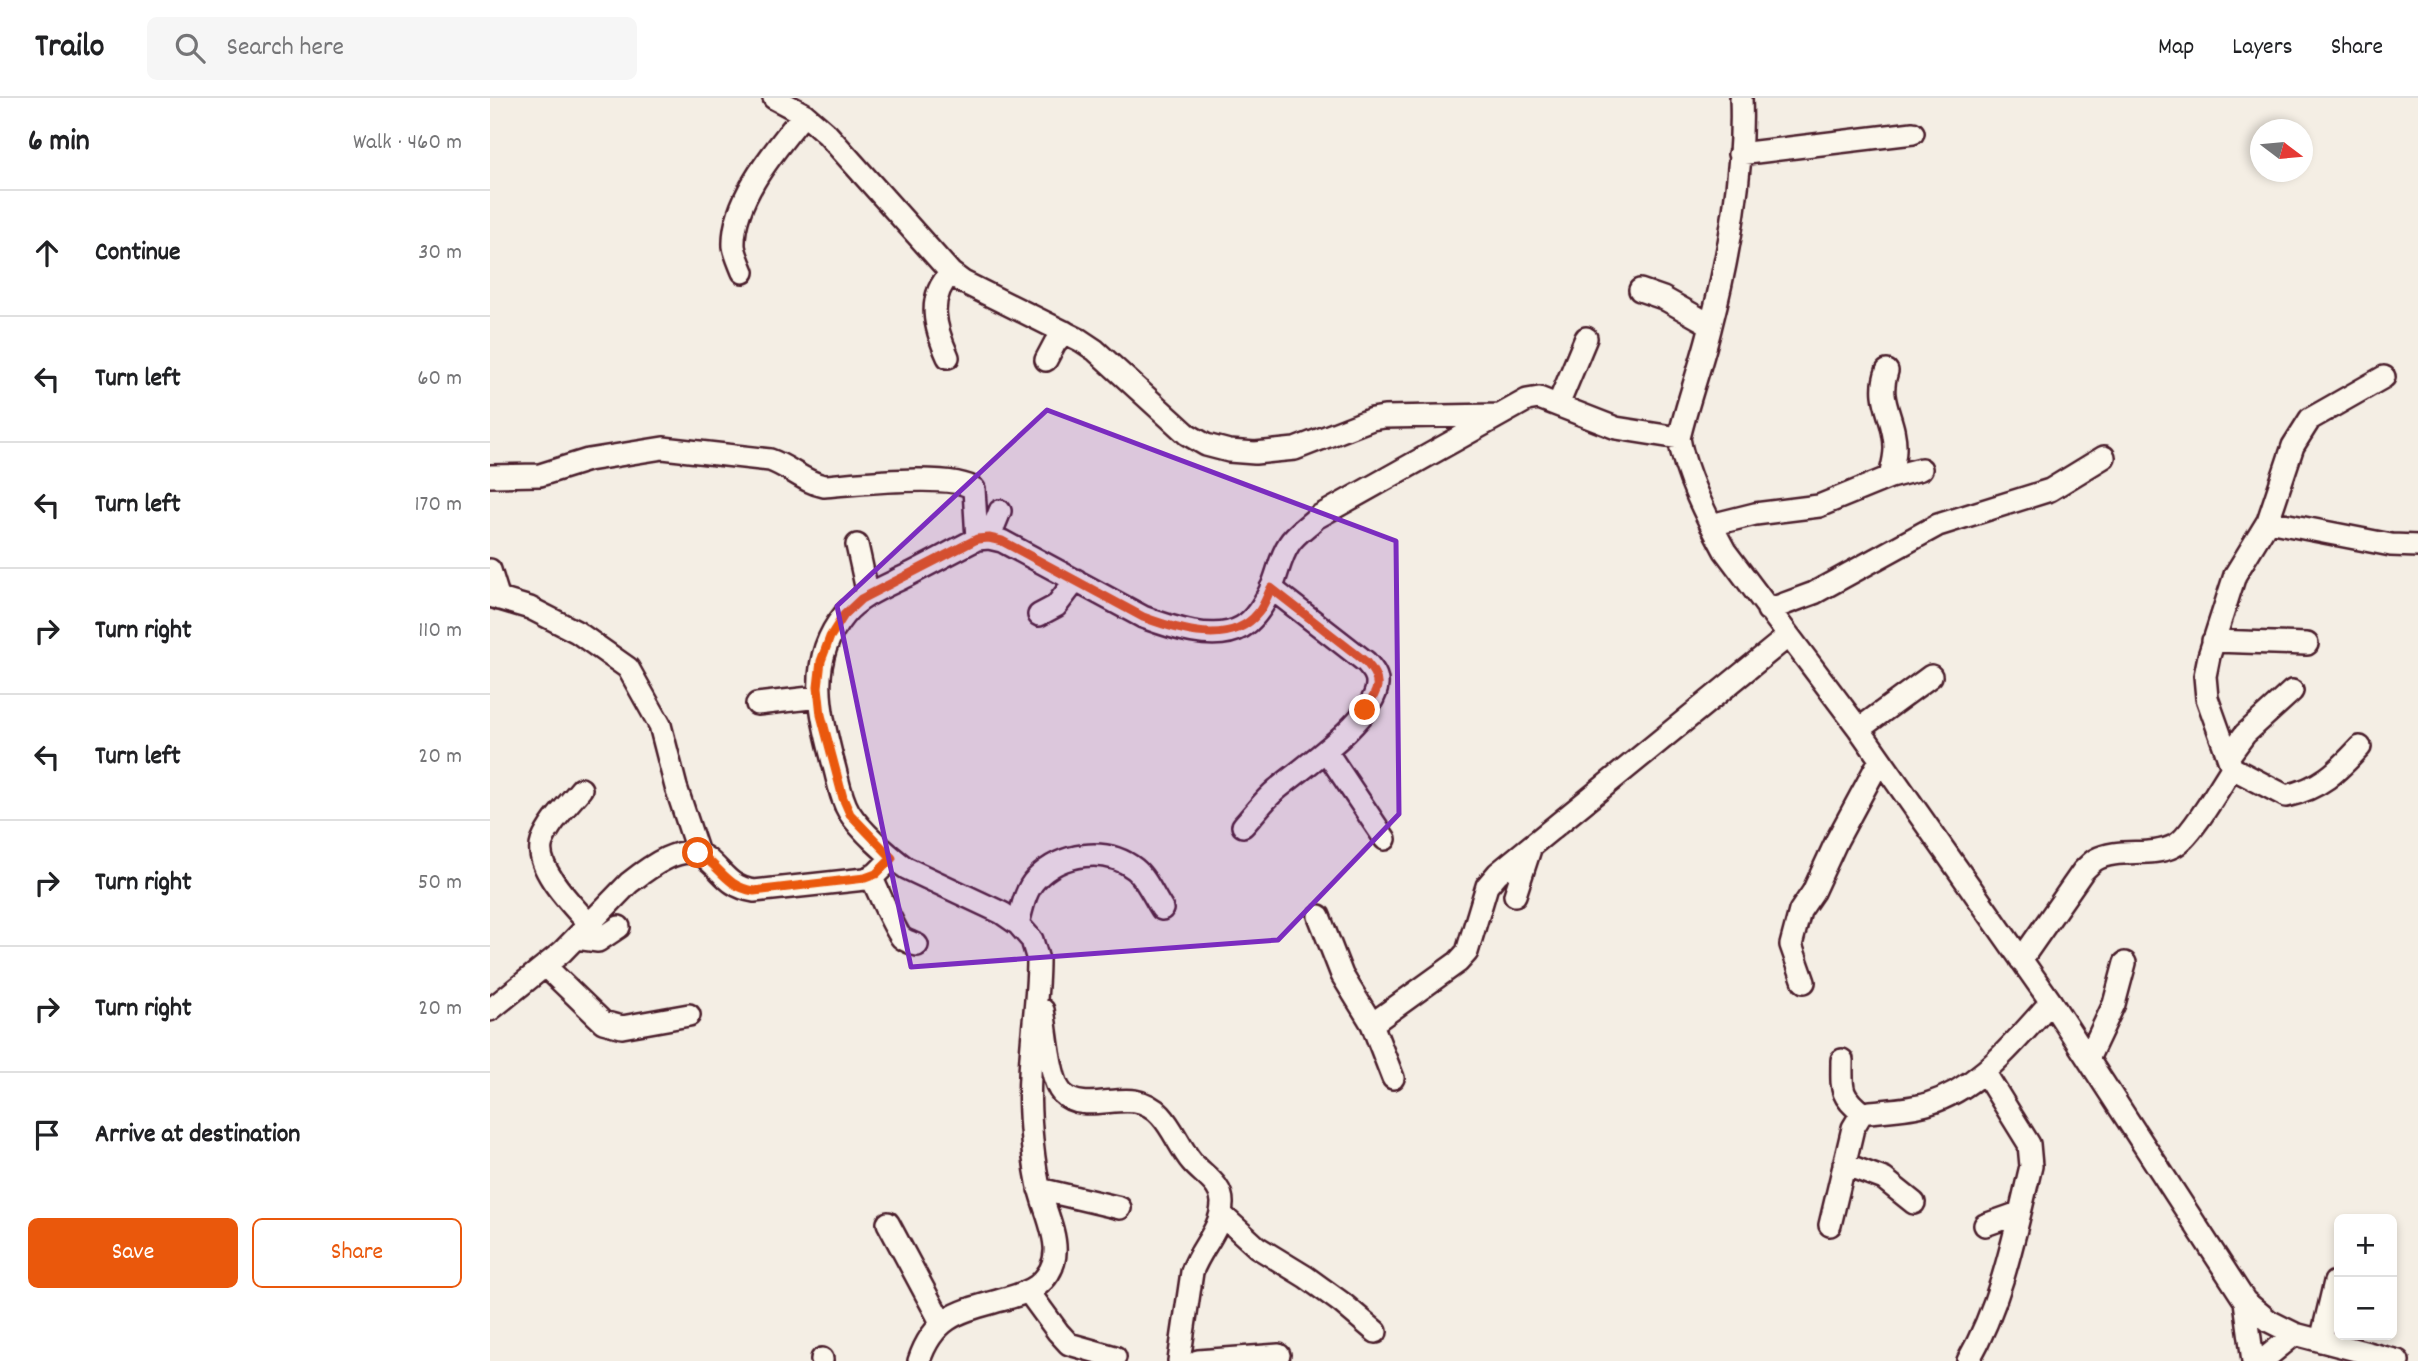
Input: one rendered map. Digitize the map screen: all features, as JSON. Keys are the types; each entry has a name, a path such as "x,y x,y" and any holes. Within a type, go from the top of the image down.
{"street":[{"path":"774,98 804,114 827,134 962,282 1065,332 1095,350 1186,434 1206,445 1229,451 1255,453 1295,449 1372,419 1384,417 1500,415"},
{"path":"1741,98 1740,154 1727,246 1712,325 1679,438 1681,453 1711,525 1725,551 1787,637 1859,729 2051,1002 2245,1301 2269,1321 2295,1334 2398,1361"},
{"path":"743,272 734,248 738,218 748,194 775,150 804,114"},
{"path":"1740,154 1913,133"},
{"path":"948,357 940,338 936,295 942,282 951,273"},
{"path":"1640,290 1663,298 1712,325"},
{"path":"1046,360 1065,332"},
{"path":"1558,405 1586,338"},
{"path":"1886,372 1881,386 1891,421 1895,450 1890,477"},
{"path":"2360,747 2336,774 2318,785 2286,796 2230,762 2207,698 2205,676 2213,641 2235,576 2268,521 2293,446 2310,419 2384,377"},
{"path":"983,538 1002,541 1151,620 1222,633 1242,627 1258,612 1290,541 1317,518 1527,400 1539,398 1616,428 1679,438"},
{"path":"490,476 540,475 598,458 676,448 770,460 813,484 824,486 900,480 963,483 974,489 983,538"},
{"path":"1768,610 1814,593 1938,525 2050,490 2104,457"},
{"path":"1711,525 1755,514 1819,506 1890,477 1921,470"},
{"path":"919,1361 929,1335 941,1322 955,1313 1028,1291 1048,1273 1055,1254 1055,1234 1040,1189 1030,1094 1038,960 1032,940 1018,924 1003,914 906,868 892,858 850,814 843,798 821,715 821,661 830,637 844,615 861,599 983,538 1000,511"},
{"path":"2268,521 2390,545 2418,547"},
{"path":"857,545 868,595"},
{"path":"490,570 495,597 530,608 577,632 628,668 660,725 676,787 698,853"},
{"path":"1039,615 1056,606 1076,580"},
{"path":"1243,826 1275,791 1326,751 1365,710 1375,695 1378,683 1375,672 1366,662 1271,588"},
{"path":"1372,1024 1458,962 1467,952 1487,886 1498,873 1787,637"},
{"path":"2213,641 2307,644"},
{"path":"1859,729 1931,676"},
{"path":"2021,960 2083,872 2095,860 2162,850 2177,845 2188,834 2245,734 2292,691"},
{"path":"757,704 819,697"},
{"path":"1326,751 1385,839"},
{"path":"1804,982 1791,945 1800,911 1813,892 1837,840 1880,760"},
{"path":"581,789 553,823 541,845 541,857 583,931 598,940 619,927"},
{"path":"1515,895 1531,846"},
{"path":"490,1010 545,966 642,873 678,853 688,851 706,857 729,883 754,891 871,876 892,858"},
{"path":"1018,924 1024,899 1035,879 1066,859 1096,854 1124,862 1138,871 1162,909"},
{"path":"871,876 892,917 895,930 900,937 916,946"},
{"path":"1320,916 1342,975 1372,1024 1393,1078"},
{"path":"2088,1059 2114,1004 2126,963"},
{"path":"545,966 603,1022 612,1026 622,1027 689,1014"},
{"path":"1038,977 1055,1079 1061,1092 1071,1100 1082,1103 1129,1100 1148,1105 1167,1122 1192,1163 1217,1186 1223,1199 1222,1214 1217,1227 1196,1259 1192,1272 1179,1361"},
{"path":"1842,1060 1842,1085 1846,1101 1862,1113 1926,1105 1956,1092 1985,1073 2051,1002"},
{"path":"1968,1361 1993,1305 2019,1213 2032,1154 2029,1144 1985,1073"},
{"path":"1830,1225 1853,1128 1862,1113"},
{"path":"1844,1164 1884,1179 1914,1203"},
{"path":"1040,1189 1120,1208"},
{"path":"1985,1225 2019,1213"},
{"path":"1222,1214 1257,1247 1307,1277 1376,1332"},
{"path":"888,1223 941,1322"},
{"path":"2320,1341 2334,1286"},
{"path":"1028,1291 1069,1343 1115,1357"},
{"path":"2245,1301 2253,1361"},
{"path":"2262,1361 2295,1334"},
{"path":"1198,1361 1279,1355"}],"highlighted area":[{"path":"1047,410 1396,541 1399,814 1278,940 911,967 837,606"}],"route":[{"path":"698,853 706,857 729,883 754,891 865,878 876,874 892,858 850,814 843,798 821,715 818,687 821,661 830,637 844,615 861,599 977,539 1002,541 1143,617 1200,632 1222,633 1242,627 1258,612 1271,588 1366,662 1375,672 1378,683 1375,695 1365,710"}]}
